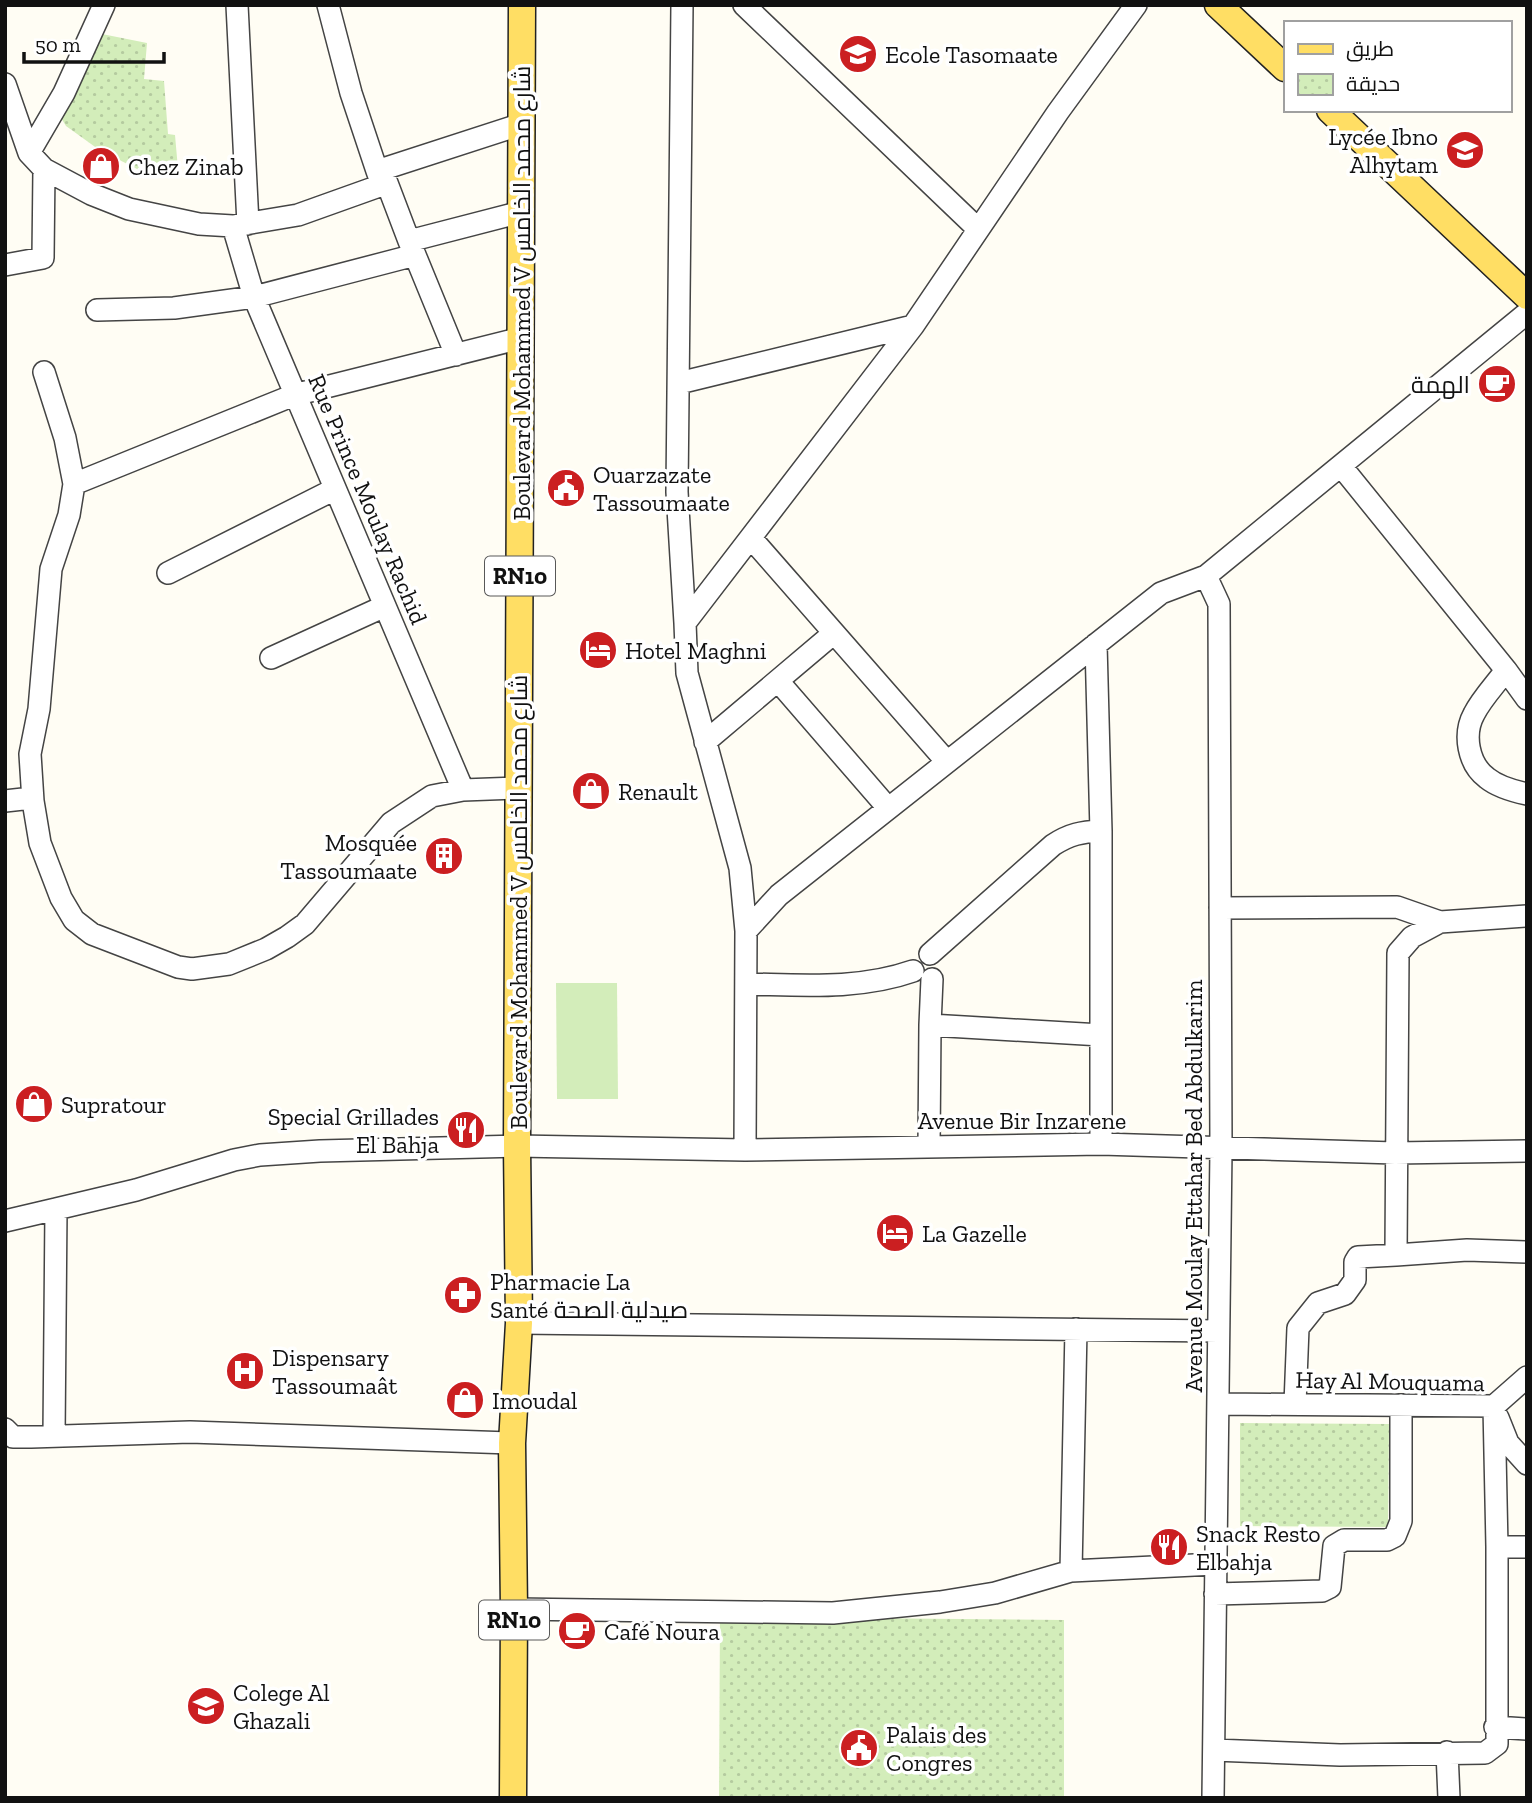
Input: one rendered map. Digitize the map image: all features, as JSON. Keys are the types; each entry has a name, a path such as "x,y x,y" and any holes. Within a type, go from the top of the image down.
{"main road":[{"name":"Boulevard Mohammed V شارع محمد الخامس","path":"513,1798 512,1443 519,1323 517,1146 522,5"},
{"path":"1219,5 1284,67"},
{"path":"1332,112 1527,296"}],"street":[{"path":"29,153 64,93 104,5"},
{"name":"Rue Prince Moulay Rachid","path":"237,5 241,225 254,297 463,790"},
{"path":"328,5 351,93 379,178 387,183 456,355"},
{"path":"682,5 677,492 687,673 740,868 746,931 745,1150"},
{"path":"744,5 978,229"},
{"path":"685,623 913,326 1058,112 1136,5"},
{"path":"5,84 29,153 44,169 92,194 129,209 199,224 241,225 298,215 379,178 522,124"},
{"path":"5,265 43,258 44,169"},
{"path":"97,310 174,308 254,297 521,212"},
{"path":"746,931 779,895 888,808 1161,593 1206,576 1527,313"},
{"path":"679,383 913,326"},
{"path":"74,484 294,395 521,338"},
{"path":"44,372 65,438 74,484 69,515 51,569 39,709 30,754 33,801 40,843 61,898 74,919 92,934 178,967 192,970 229,964 266,949 306,924 391,823 432,796 463,790 519,789"},
{"path":"1341,466 1527,699"},
{"path":"168,573 335,489"},
{"path":"751,538 947,762"},
{"name":"Avenue Moulay Ettahar Bed Abdulkarim","path":"1206,576 1219,604 1221,1149 1213,1798"},
{"path":"271,658 385,606"},
{"path":"705,742 834,633"},
{"path":"1096,644 1101,831 1101,1144"},
{"path":"1506,670 1474,714 1467,737 1471,755 1482,774 1506,789 1527,794"},
{"path":"778,681 888,808"},
{"path":"5,801 33,801"},
{"path":"746,984 862,985 891,979 937,975 939,962 930,954 1053,845 1078,832 1101,831"},
{"path":"1220,908 1398,907 1440,922 1527,916"},
{"path":"1396,1255 1398,953 1412,937 1440,922"},
{"path":"922,975 930,1025 929,1146"},
{"path":"930,1025 1101,1035"},
{"name":"Avenue Bir Inzarene","path":"5,1221 136,1190 234,1160 260,1155 517,1146 745,1150 1101,1144 1395,1153 1527,1151"},
{"path":"54,1436 56,1209"},
{"path":"1296,1404 1298,1328 1318,1303 1345,1294 1354,1280 1358,1257 1467,1250 1527,1252"},
{"path":"519,1323 1218,1331"},
{"path":"1071,1572 1076,1329"},
{"path":"1214,1750 1340,1755 1485,1753 1497,1744 1494,1406 1527,1377"},
{"name":"Hay Al Mouquama","path":"1219,1404 1494,1406 1508,1443 1527,1464"},
{"path":"1215,1594 1322,1591 1330,1587 1334,1546 1337,1542 1387,1540 1395,1536 1401,1521 1401,1405"},
{"path":"5,1429 13,1437 203,1432 512,1443"},
{"path":"1497,1547 1527,1547"},
{"path":"514,1609 833,1613 940,1602 995,1593 1071,1572 1215,1564"},
{"path":"1495,1727 1527,1729"},
{"path":"1447,1752 1449,1798"}],"green space":[{"path":"97,33 147,43 144,79 164,81 168,134 175,135 178,169 139,170 98,149 66,126 58,113"},
{"path":"556,983 617,983 618,1099 557,1099"},
{"path":"1240,1423 1389,1424 1388,1527 1240,1526"},
{"path":"720,1617 1064,1620 1064,1798 719,1798"}],"place":[{"name":"Ecole Tasomaate","path":"858,54"},
{"name":"Lycée Ibno Alhytam","path":"1465,150"},
{"name":"Chez Zinab","path":"101,166"},
{"name":"الهمة","path":"1497,384"},
{"name":"Ouarzazate Tassoumaate","path":"566,488"},
{"name":"Hotel Maghni","path":"598,650"},
{"name":"Renault","path":"591,791"},
{"name":"Mosquée Tassoumaate","path":"444,856"},
{"name":"Supratour","path":"34,1104"},
{"name":"Special Grillades El Bahja","path":"466,1130"},
{"name":"La Gazelle","path":"895,1233"},
{"name":"Pharmacie La Santé صيدلية الصحة","path":"463,1295"},
{"name":"Dispensary Tassoumaât","path":"245,1371"},
{"name":"Imoudal","path":"465,1400"},
{"name":"Snack Resto Elbahja","path":"1169,1547"},
{"name":"Café Noura","path":"577,1631"},
{"name":"Colege Al Ghazali","path":"206,1706"},
{"name":"Palais des Congres","path":"859,1748"}]}
